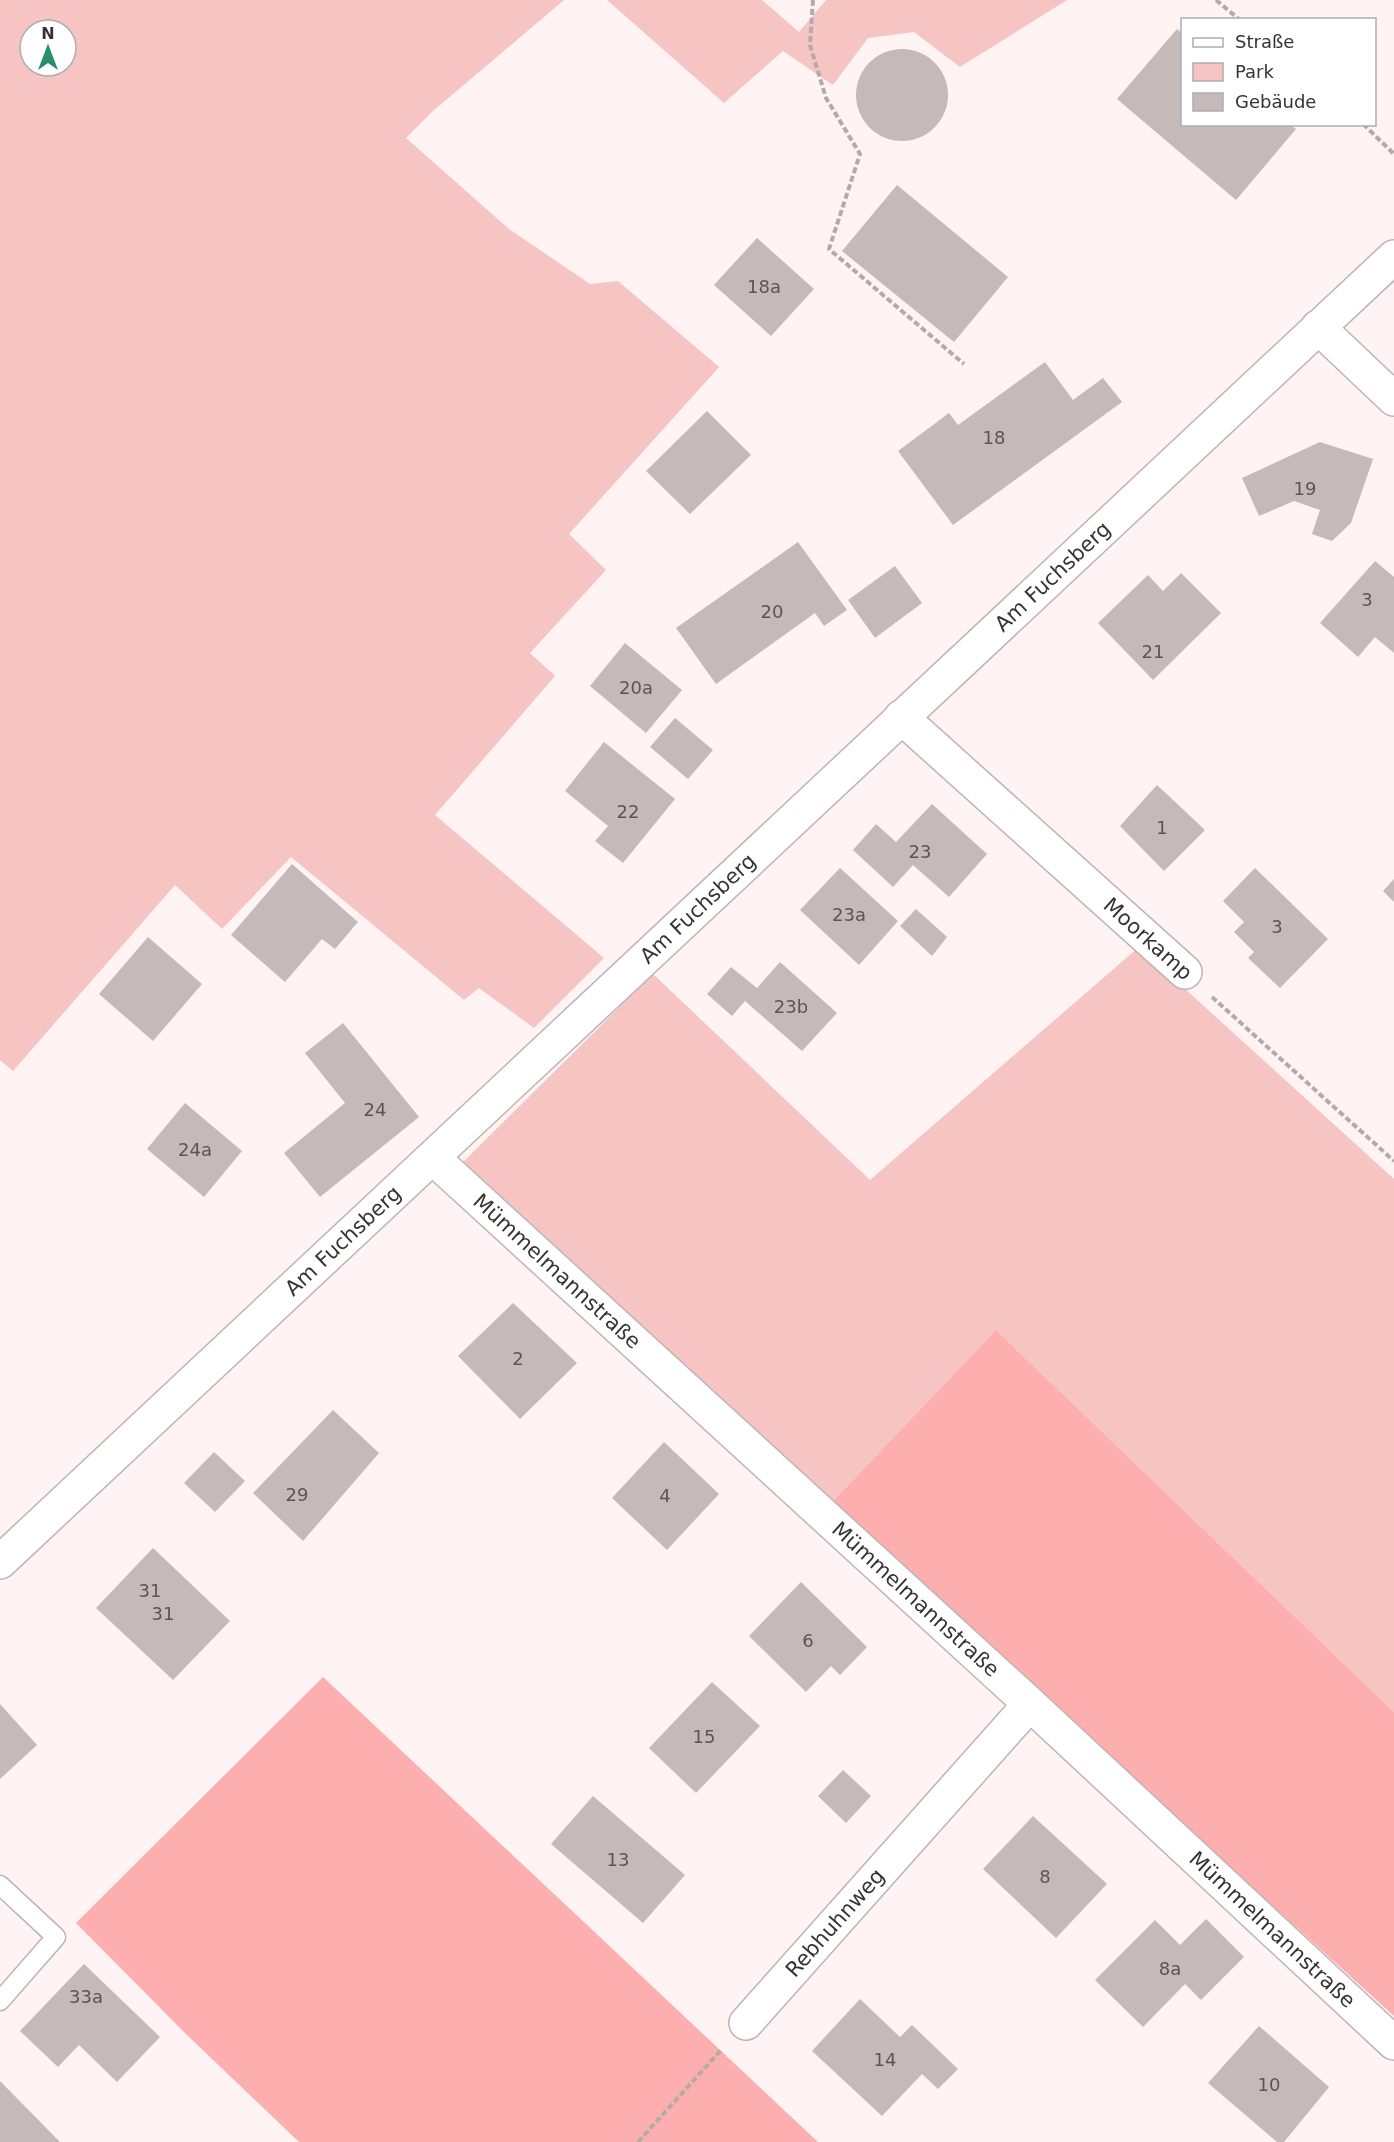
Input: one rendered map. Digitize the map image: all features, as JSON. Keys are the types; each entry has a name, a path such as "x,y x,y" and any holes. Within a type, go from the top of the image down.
{"street":[{"name":"Am Fuchsberg","path":"0,1562 1394,257"},
{"path":"1318,327 1394,399"},
{"name":"Moorkamp","path":"901,717 1185,972"},
{"name":"Mümmelmannstraße","path":"434,1158 1030,1704 1394,2043"},
{"name":"Rebhuhnweg","path":"746,2023 1030,1704"}],"lane":[{"path":"0,1885 56,1937 0,2001"}],"path":[{"path":"813,0 810,45 826,98 860,154 829,249 964,364"},
{"path":"1216,0 1238,18"},
{"path":"1365,126 1394,154"},
{"name":"Moorkamp","path":"1185,972 1394,1161"},
{"path":"638,2142 746,2023"}],"green space":[{"path":"0,0 564,0 433,111 406,138 509,229 590,284 618,281 719,367 569,534 606,570 530,653 555,676 435,815 604,958 534,1028 479,988 464,1000 291,857 222,929 175,885 13,1071 0,1060"},
{"path":"607,0 762,0 799,32 826,0 1067,0 960,67 914,32 868,38 833,85 783,51 724,103"},
{"path":"1139,947 1394,1179 1394,1712 996,1330 830,1504 461,1164 653,974 870,1180"}],"shaded area":[{"path":"996,1330 1394,1712 1394,2016 830,1504"},
{"path":"323,1677 818,2142 299,2142 185,2033 76,1923"}],"building":[{"path":"1177,29 1181,32 1181,126 1292,126 1296,129 1236,200 1117,99"},
{"path":"893,49 911,49 928,56 941,69 948,86 948,104 941,121 928,134 911,141 893,141 876,134 863,121 856,104 856,86 863,69 876,56"},
{"path":"897,185 1008,277 954,342 842,251"},
{"path":"757,238 814,289 771,336 714,285"},
{"path":"1045,362 1073,400 1103,378 1122,402 953,525 898,451 949,413 958,425"},
{"path":"707,411 751,455 690,514 646,471"},
{"path":"1320,442 1373,459 1351,523 1332,541 1312,534 1320,510 1294,501 1259,516 1242,478"},
{"path":"798,542 847,610 824,626 815,613 716,684 676,628"},
{"path":"1375,561 1394,577 1394,653 1375,637 1358,657 1320,623"},
{"path":"895,566 922,603 875,638 848,600"},
{"path":"1181,573 1221,613 1153,680 1098,623 1148,575 1163,591"},
{"path":"625,643 682,690 646,733 590,686"},
{"path":"675,718 713,750 688,779 650,747"},
{"path":"604,742 675,799 623,863 595,841 608,826 565,791"},
{"path":"1157,785 1205,830 1164,871 1120,826"},
{"path":"932,804 987,854 949,897 913,865 893,887 853,850 876,824 896,842"},
{"path":"292,864 358,922 335,949 322,939 285,982 231,935"},
{"path":"840,868 898,921 859,965 800,910"},
{"path":"1255,868 1328,939 1280,988 1248,958 1254,952 1234,932 1244,922 1223,901"},
{"path":"1394,879 1394,902 1383,891"},
{"path":"916,909 947,937 932,956 900,926"},
{"path":"148,937 202,984 153,1041 99,994"},
{"path":"780,962 837,1013 802,1051 745,1001 732,1016 707,994 731,967 757,988"},
{"path":"343,1023 419,1117 320,1197 284,1153 345,1103 305,1053"},
{"path":"185,1103 242,1151 204,1197 147,1149"},
{"path":"513,1303 577,1363 520,1419 458,1356"},
{"path":"333,1410 379,1453 303,1541 253,1493"},
{"path":"664,1442 719,1494 667,1550 612,1498"},
{"path":"214,1452 245,1481 215,1512 184,1483"},
{"path":"153,1548 230,1621 173,1680 96,1608"},
{"path":"801,1582 867,1647 840,1675 831,1666 806,1692 749,1636"},
{"path":"712,1682 760,1726 696,1793 649,1748"},
{"path":"0,1704 37,1745 0,1779"},
{"path":"843,1770 871,1796 846,1823 818,1796"},
{"path":"593,1796 685,1875 643,1923 551,1844"},
{"path":"1033,1816 1107,1884 1056,1938 983,1869"},
{"path":"1206,1919 1244,1957 1201,2000 1185,1984 1143,2027 1095,1980 1155,1920 1180,1945"},
{"path":"84,1964 160,2037 117,2082 79,2045 58,2067 20,2031"},
{"path":"860,1999 900,2037 912,2025 958,2069 938,2089 922,2074 882,2116 812,2051"},
{"path":"1259,2026 1329,2087 1284,2142 1277,2142 1208,2083"},
{"path":"0,2081 60,2142 0,2142"}]}
